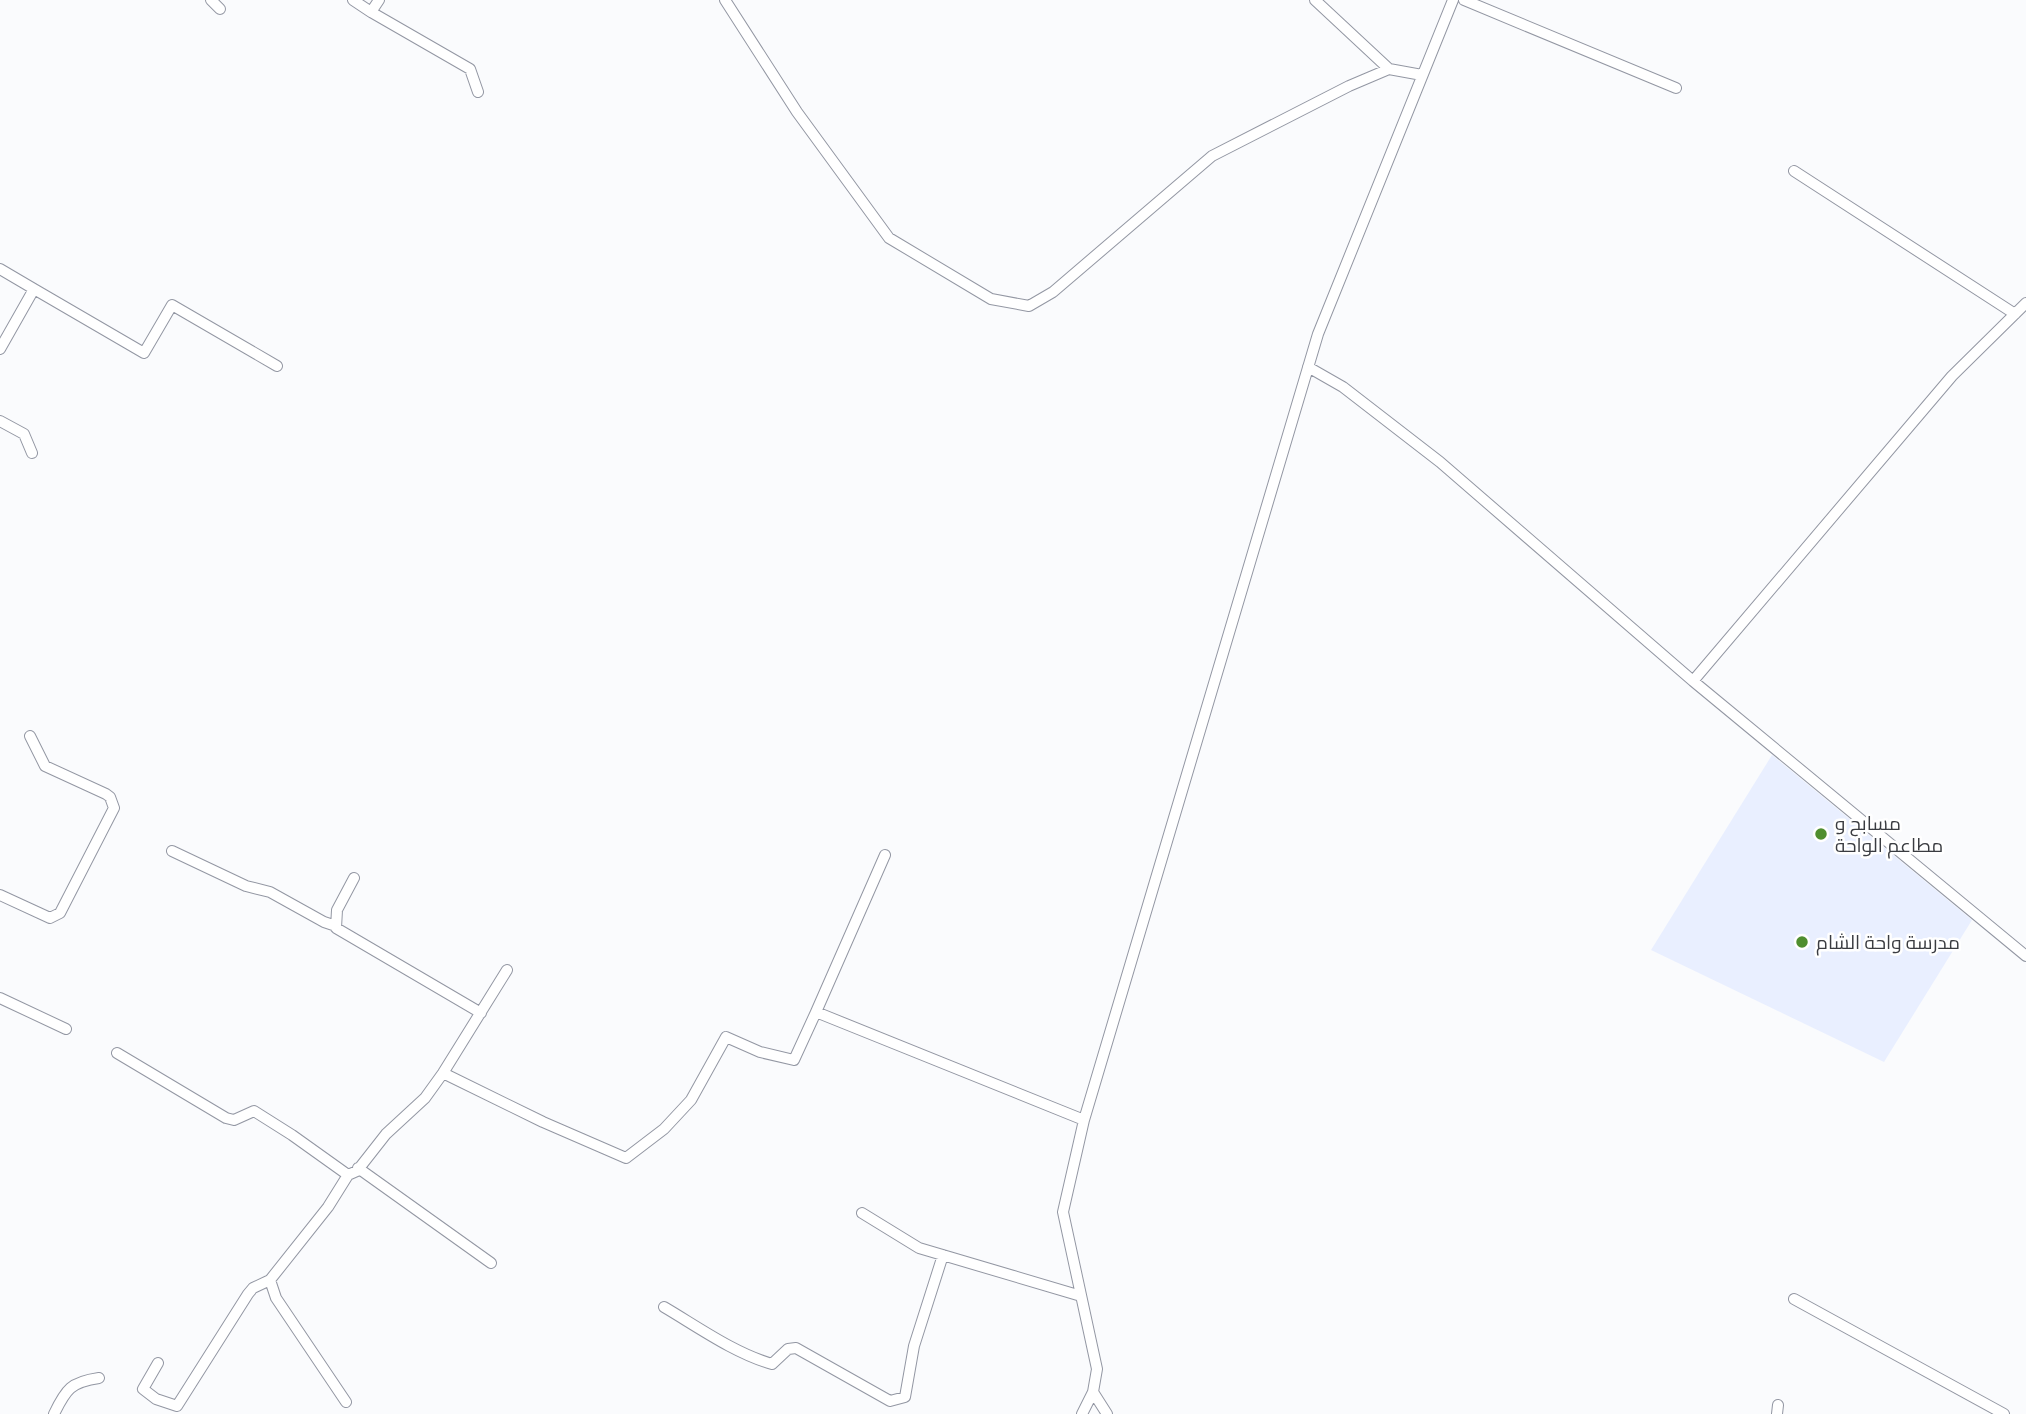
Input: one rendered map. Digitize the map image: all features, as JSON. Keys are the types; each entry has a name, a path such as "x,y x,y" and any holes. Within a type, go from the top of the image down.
{"street":[{"path":"211,0 220,9"},
{"path":"353,0 470,69 478,92"},
{"path":"371,12 379,0"},
{"path":"726,0 797,111 889,238 991,299 1029,306 1053,292 1212,156 1349,86 1389,69"},
{"path":"1315,0 1389,69 1422,75"},
{"path":"1082,1414 1093,1392 1097,1369 1063,1212 1084,1120 1318,334 1453,0"},
{"path":"1464,0 1676,88"},
{"path":"1794,171 2015,314"},
{"path":"0,269 144,353 172,305 277,366"},
{"path":"0,349 34,289"},
{"path":"1693,681 1952,376 2026,303"},
{"path":"1308,367 1343,387 1440,462 1693,681 2026,956"},
{"path":"0,421 24,434 32,453"},
{"path":"0,895 50,918 60,913 114,808 106,794 46,766 30,736"},
{"path":"173,851 246,886 270,892 336,926 481,1013"},
{"path":"443,1073 625,1158 664,1129 691,1100 726,1037 760,1052 794,1060 885,855"},
{"path":"336,926 337,910 354,878"},
{"path":"158,1363 143,1389 156,1399 177,1406 248,1294 253,1288 270,1280 335,1198 348,1175 358,1168 386,1134 425,1098 507,970"},
{"path":"0,998 66,1029"},
{"path":"816,1012 1084,1120"},
{"path":"117,1053 226,1118 234,1120 254,1111 348,1175"},
{"path":"358,1168 491,1263"},
{"path":"862,1213 909,1243 1081,1296"},
{"path":"664,1307 765,1362 772,1364 788,1349 796,1348 876,1394 890,1401 899,1400 905,1397 914,1346 943,1255"},
{"path":"270,1280 276,1298 346,1402"},
{"path":"1794,1299 2004,1414"},
{"path":"54,1414 64,1394 80,1381 99,1378"},
{"path":"1093,1392 1107,1414"}],"shaded area":[{"path":"1772,755 1972,920 1884,1062 1651,950"}],"place":[{"name":"مسابح و مطاعم الواحة","path":"1821,834"},
{"name":"مدرسة واحة الشام","path":"1802,942"}]}
